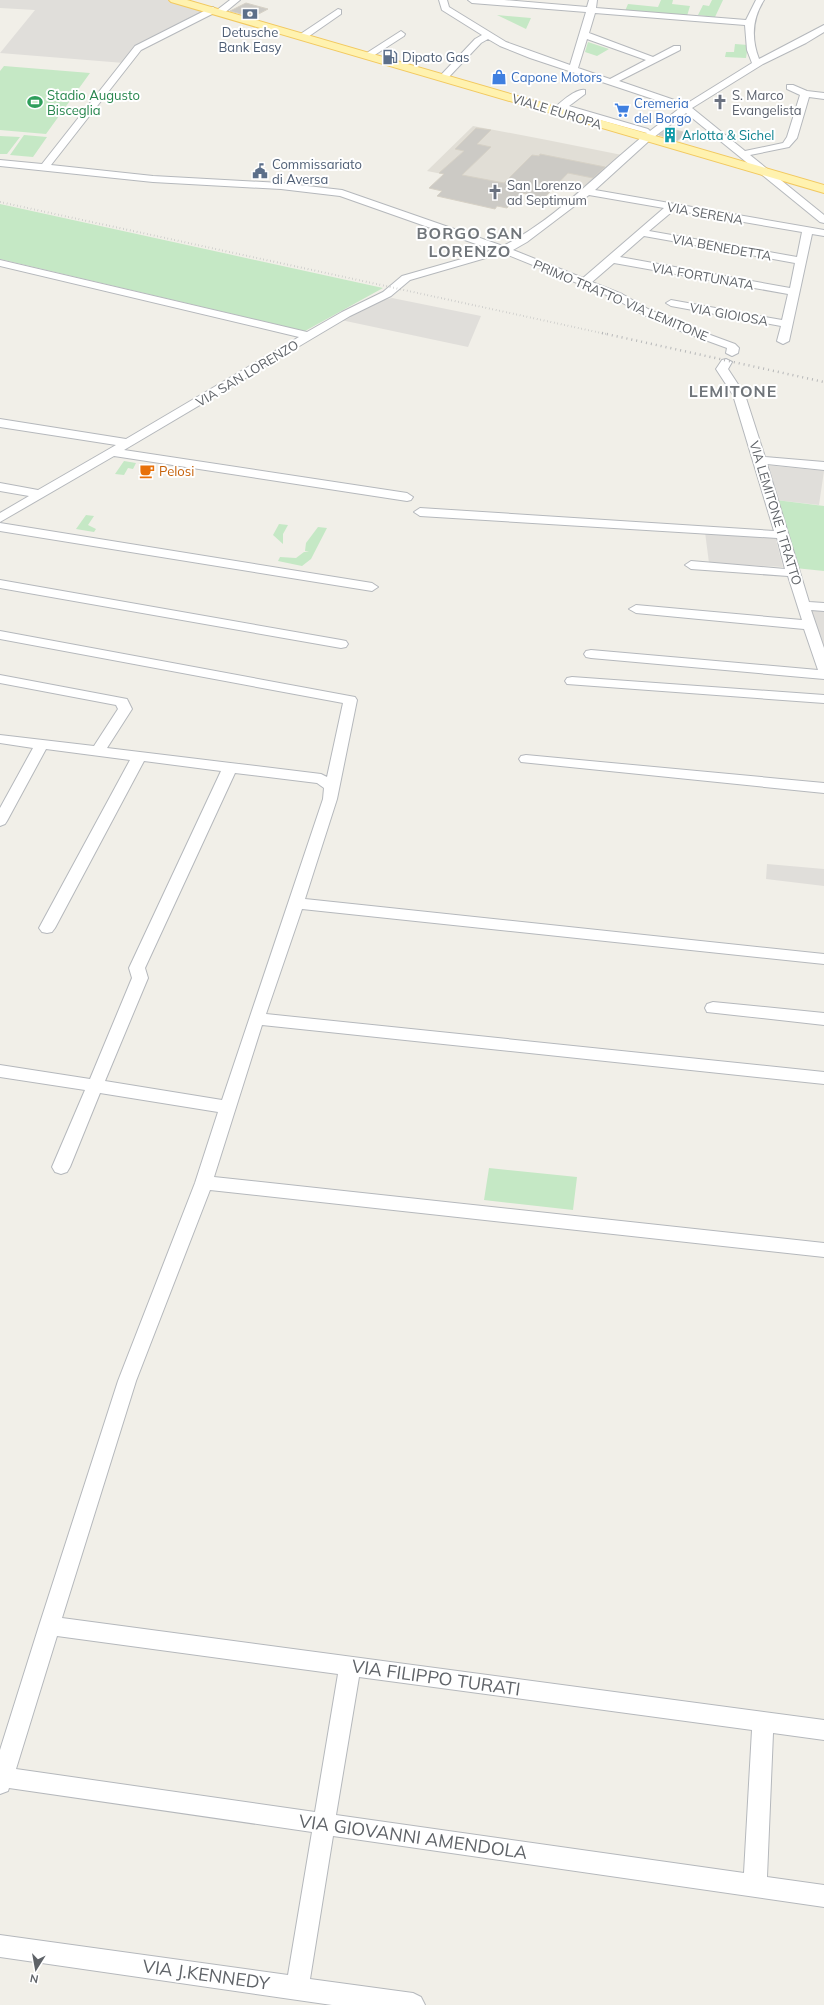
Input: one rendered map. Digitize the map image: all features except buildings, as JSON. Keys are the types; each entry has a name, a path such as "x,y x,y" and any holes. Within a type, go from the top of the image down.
{"main road":[{"name":"VIALE EUROPA","path":"185,1 443,78 559,109 824,189"}],"street":[{"path":"45,167 138,48 147,42 216,11 236,0"},
{"path":"443,0 445,8 488,35 515,48 610,82 688,107 687,109 824,220"},
{"path":"472,0 750,23"},
{"path":"573,69 585,35 594,0"},
{"path":"756,65 751,52 750,23 752,13 760,0"},
{"path":"302,37 338,12"},
{"name":"VIA SAN LORENZO","path":"0,518 38,494 129,443 346,314 386,294 406,278 504,250 523,240 586,192 644,135 756,65 801,42 824,28"},
{"path":"367,56 401,34"},
{"path":"443,78 478,41 488,35"},
{"path":"585,35 654,60"},
{"path":"801,42 819,42"},
{"path":"610,82 677,48"},
{"path":"790,87 805,94 824,96"},
{"path":"559,109 582,92"},
{"path":"743,154 786,145 792,138 805,94"},
{"path":"644,135 659,120"},
{"path":"0,163 153,179 282,186 342,193 504,250"},
{"name":"VIA SERENA","path":"586,192 824,233"},
{"path":"585,282 671,207"},
{"path":"783,341 808,230"},
{"name":"VIA BENEDETTA","path":"642,233 802,261"},
{"name":"PRIMO TRATTO VIA LEMITONE","path":"504,250 618,296 644,311 682,328 731,346 733,348 729,358"},
{"name":"VIA FORTUNATA","path":"611,259 795,292"},
{"path":"0,263 309,336"},
{"name":"VIA GIOIOSA","path":"671,303 787,324"},
{"name":"VIA LEMITONE I TRATTO","path":"729,358 722,369 739,395 809,625 824,668"},
{"path":"1,425 129,443"},
{"path":"113,452 407,498"},
{"path":"759,460 824,466"},
{"path":"0,487 38,494"},
{"path":"420,512 781,535"},
{"path":"0,527 372,586"},
{"path":"691,565 793,573"},
{"path":"0,584 341,644"},
{"path":"803,605 824,607"},
{"path":"636,609 809,625"},
{"path":"0,635 350,700 330,799 264,1000 256,1018 204,1183 127,1381 1,1780"},
{"path":"591,654 824,668"},
{"path":"0,679 122,702 125,709 98,752"},
{"path":"572,681 688,688 824,699"},
{"path":"0,739 321,779 331,786 330,799"},
{"path":"0,821 42,744"},
{"path":"47,928 139,756"},
{"path":"526,760 824,788"},
{"path":"62,1167 140,978 137,968 230,768"},
{"path":"296,903 824,959"},
{"path":"713,1008 824,1019"},
{"path":"256,1018 824,1078"},
{"path":"0,1071 229,1107"},
{"path":"204,1183 824,1250"},
{"name":"VIA FILIPPO TURATI","path":"49,1626 824,1730"},
{"path":"297,1988 350,1666"},
{"path":"755,1886 763,1722"},
{"name":"VIA GIOVANNI AMENDOLA","path":"1,1780 324,1824 824,1896"},
{"name":"VIA J.KENNEDY","path":"0,1946 413,2005"}],"shaded area":[{"path":"0,0 170,0 207,11 144,41 135,48 124,63 0,53 35,10 0,8"},
{"path":"473,126 622,155 585,186 528,174 514,188 427,171"},
{"path":"392,298 481,316 468,347 341,320 380,301"},
{"path":"765,465 824,471 819,505 776,500"},
{"path":"705,532 775,536 783,567 709,563"},
{"path":"808,609 824,611 824,644 820,643"},
{"path":"767,864 824,869 824,886 766,879"}],"green space":[{"path":"661,0 673,0 672,4 690,6 687,16 625,11 628,4 658,7"},
{"path":"712,0 723,0 715,17 698,15 703,5 709,6"},
{"path":"497,15 531,18 526,29"},
{"path":"588,42 609,49 597,56 585,52"},
{"path":"735,44 748,45 746,58 725,57 726,52 734,52"},
{"name":"Stadio Augusto Bisceglia","path":"4,66 90,73 46,134 0,130 0,71"},
{"path":"24,135 47,137 33,157 10,155"},
{"path":"0,136 20,137 7,154 0,154"},
{"path":"0,204 383,288 305,331 0,259"},
{"path":"124,461 136,463 133,469 128,468 124,475 115,474"},
{"path":"776,500 824,506 824,571 795,568"},
{"path":"86,515 94,516 88,525 96,529 94,532 76,529"},
{"path":"279,524 288,525 283,534 283,544 273,535"},
{"path":"318,527 327,528 311,559 302,566 278,561 280,557 296,558 304,552 309,552 305,551 306,543"},
{"path":"489,1168 577,1177 573,1210 484,1200"}],"railway":[{"path":"0,202 606,334"},
{"path":"602,333 824,382"}],"place":[{"name":"Detusche Bank Easy","path":"250,14"},
{"name":"Dipato Gas","path":"390,57"},
{"name":"Capone Motors","path":"499,77"},
{"name":"Stadio Augusto Bisceglia","path":"35,102"},
{"name":"S. Marco Evangelista","path":"720,102"},
{"name":"Cremeria del Borgo","path":"622,110"},
{"name":"Arlotta & Sichel","path":"670,135"},
{"name":"Commissariato di Aversa","path":"260,171"},
{"name":"San Lorenzo ad Septimum","path":"495,192"},
{"name":"Pelosi","path":"147,471"}],"district":[{"name":"BORGO SAN LORENZO","path":"470,242"},
{"name":"LEMITONE","path":"733,391"}]}
